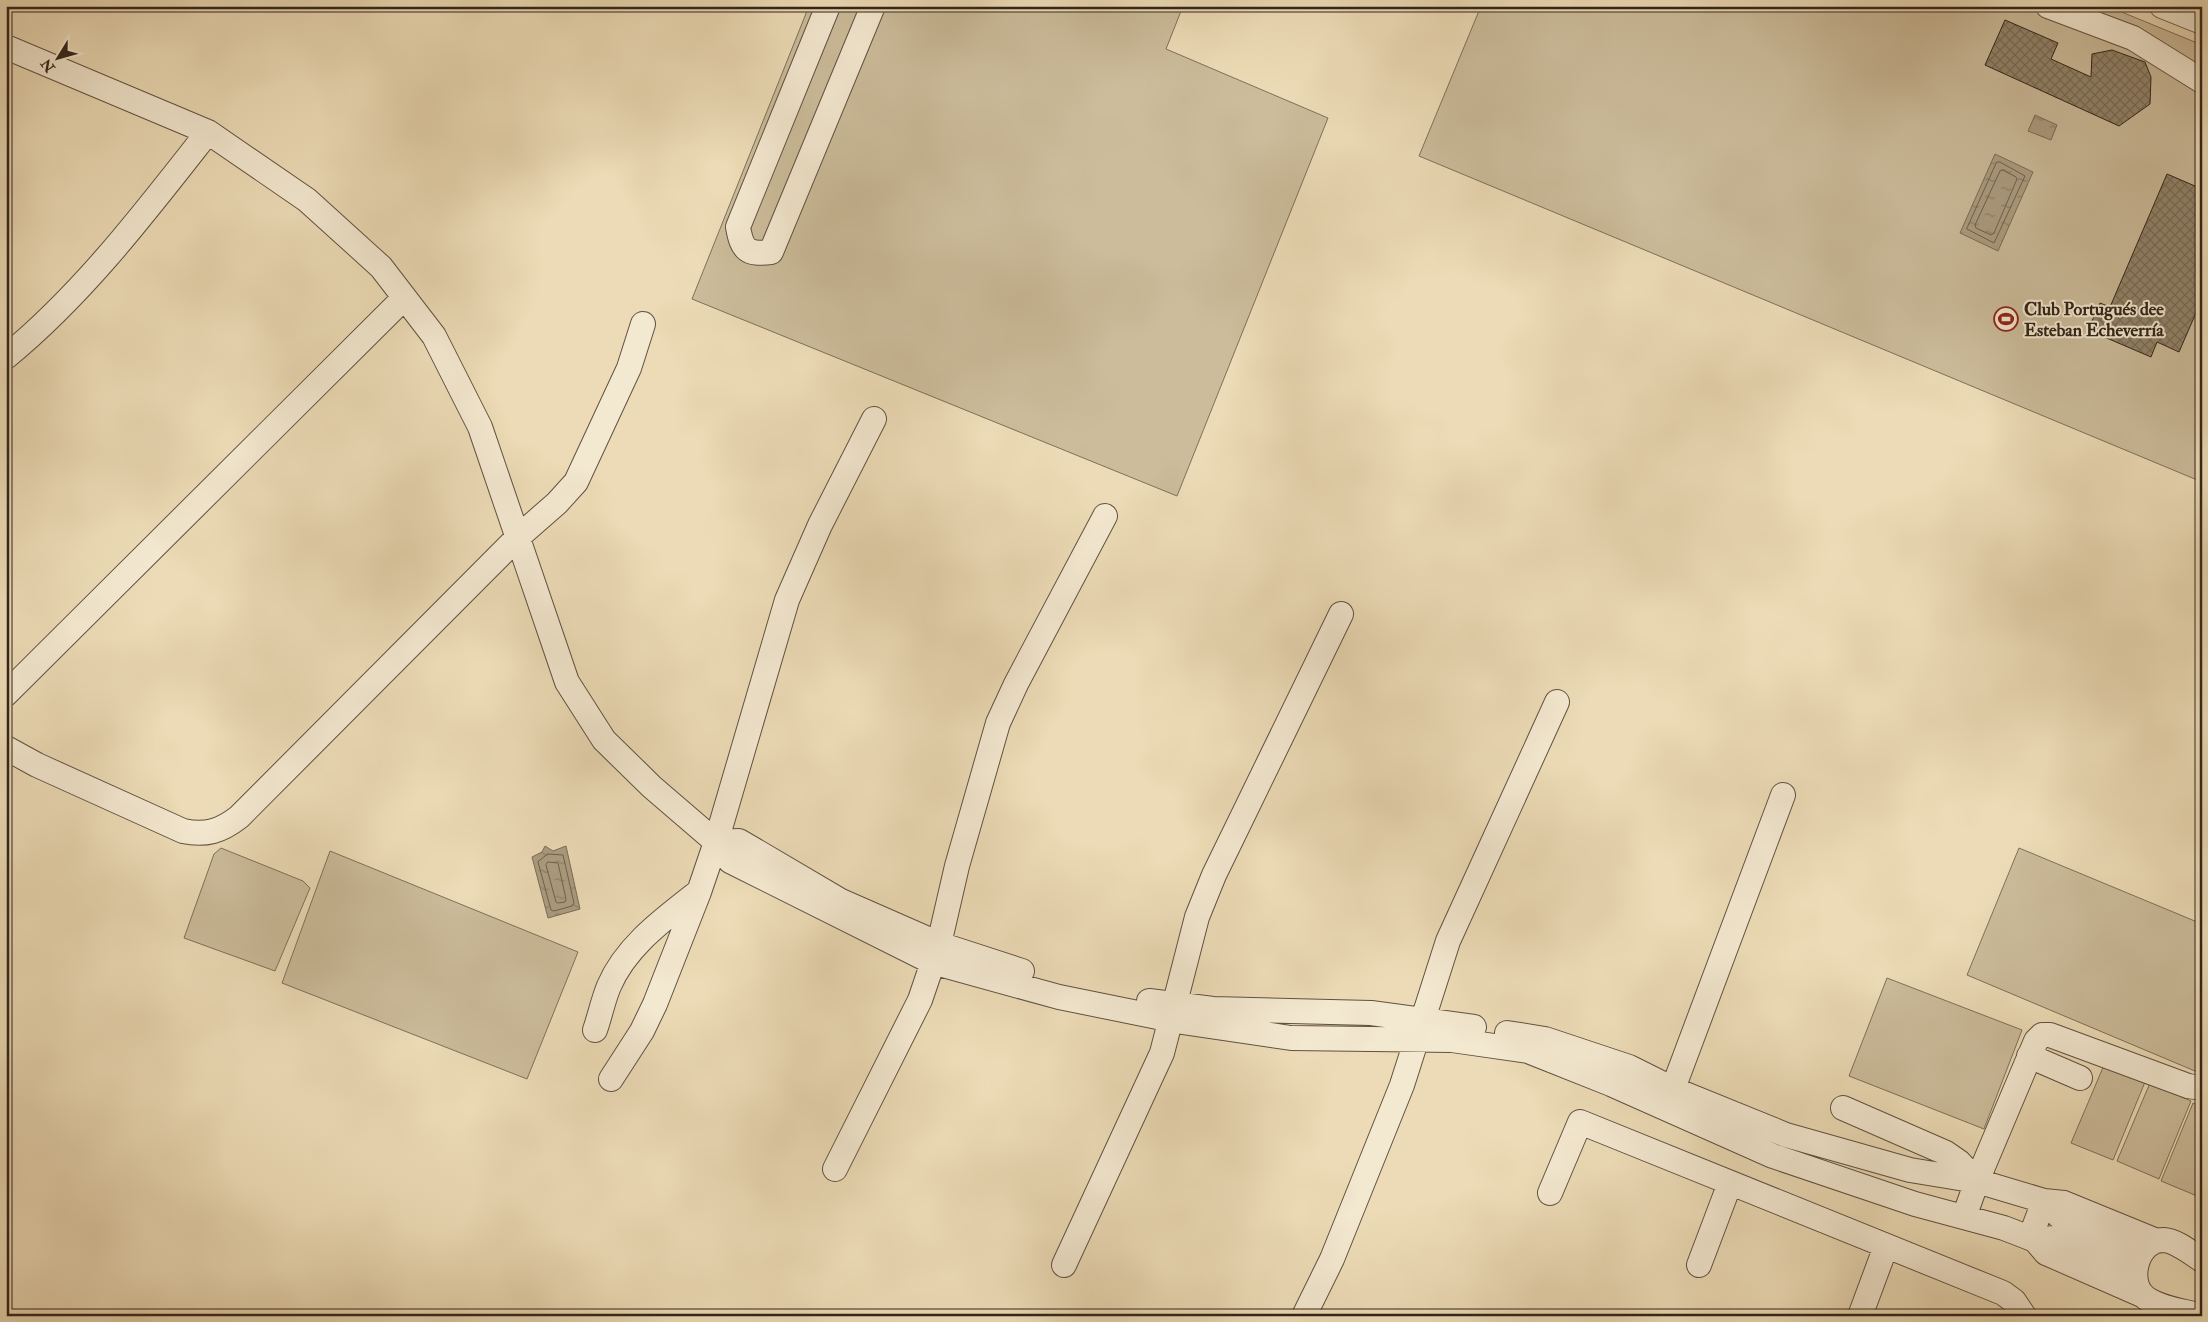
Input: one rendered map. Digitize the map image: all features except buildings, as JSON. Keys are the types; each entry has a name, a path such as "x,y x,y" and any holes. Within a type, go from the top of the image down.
{"street":[{"path":"828,6 738,227 741,243 748,250 756,254 771,252 873,6"},
{"path":"2048,6 2133,38 2202,80"},
{"path":"2162,6 2202,22"},
{"path":"6,47 208,132 307,200 381,268 434,336 480,427 567,682 604,740 652,787 716,842 730,861 936,953 1059,997 1172,1012 1291,1038 1420,1030 1452,1040 1528,1051 1786,1135 1910,1170 1977,1181 2047,1201 2064,1203 2145,1253"},
{"path":"6,357 34,335 110,255 208,132"},
{"path":"6,694 404,298"},
{"path":"7,752 183,831 198,834 210,833 227,827 517,538 557,503 576,482 629,368 643,324"},
{"path":"611,1079 642,1031 655,1004 699,892 716,842 787,600 820,525 874,419"},
{"path":"835,1169 920,1000 936,953 957,866 998,723 1016,684 1105,516"},
{"path":"1064,1265 1162,1054 1197,916 1214,875 1341,614"},
{"path":"1304,1316 1335,1250 1402,1085 1448,941 1557,702"},
{"path":"1669,1098 1783,795"},
{"path":"595,1030 609,985 626,958 652,929 699,892"},
{"path":"1964,1217 1977,1181 2038,1038 2050,1035 2188,1086 2202,1088"},
{"path":"2029,1056 2080,1078"},
{"path":"1669,1098 1773,1156 1915,1204 2004,1228 2032,1239 2046,1252 2142,1295 2148,1300 2202,1316"},
{"path":"1843,1108 1946,1153 1959,1162 1977,1181"},
{"path":"1550,1194 1580,1122 2003,1293 2014,1301 2024,1316"},
{"path":"1699,1266 1730,1183"},
{"path":"2032,1239 2047,1201"},
{"path":"2032,1239 2054,1238 2145,1253"},
{"path":"2142,1295 2135,1280 2145,1253 2165,1240 2174,1243 2202,1260"},
{"path":"1860,1316 1886,1246"}],"shaded area":[{"path":"809,6 1183,6 1166,49 1328,118 1177,496 692,299"},
{"name":"Club Portugués dee Esteban Echeverría","path":"1481,6 2107,6 2202,45 2202,482 1419,156"},
{"path":"221,848 303,881 310,888 275,971 184,938 214,854"},
{"path":"2019,848 2202,924 2202,1074 1967,975"},
{"path":"330,851 578,952 527,1079 282,983"},
{"path":"1887,978 2022,1030 1984,1129 1849,1076"},
{"path":"2104,1065 2145,1082 2113,1160 2071,1143"},
{"path":"2150,1083 2191,1101 2159,1179 2117,1161"},
{"path":"2193,1103 2202,1107 2202,1198 2161,1181"}],"water":[{"path":"2035,115 2057,125 2051,140 2028,131"},
{"path":"1995,154 2033,172 1998,251 1960,233"},
{"path":"545,846 553,851 566,846 580,909 548,918 532,857 542,852"}],"place":[{"name":"Club Portugués dee Esteban Echeverría","path":"2006,319"}]}
